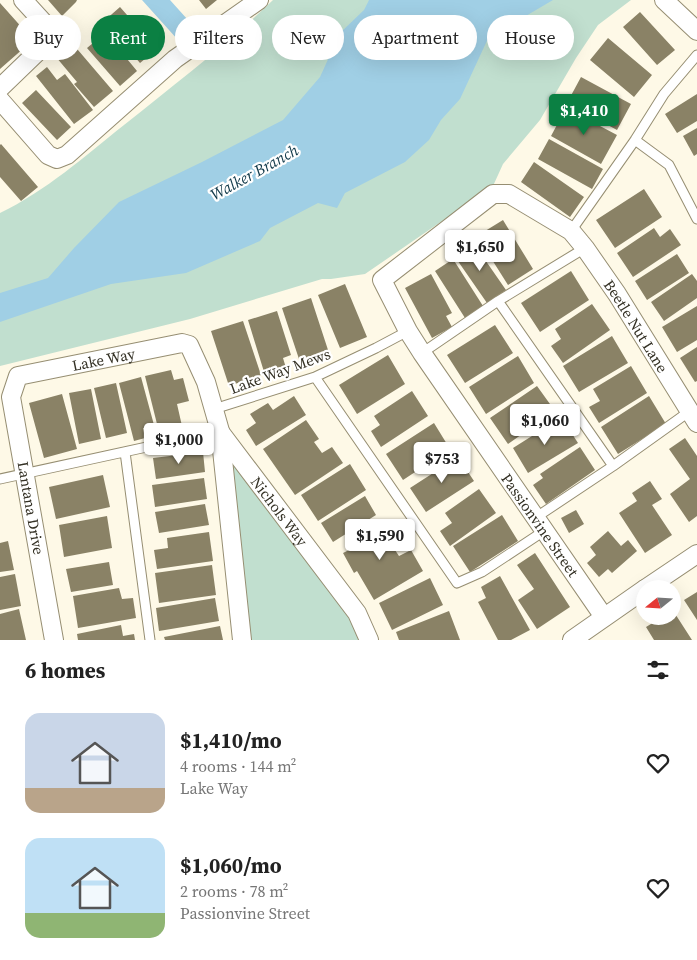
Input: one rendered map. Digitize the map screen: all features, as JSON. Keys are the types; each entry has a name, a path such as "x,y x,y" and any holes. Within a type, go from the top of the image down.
{"street":[{"path":"0,88 55,35 23,0"},
{"path":"3,109 48,155 57,159 67,155 175,59 259,0"},
{"path":"664,0 697,31"},
{"name":"Passionvine Street","path":"570,232 509,194 493,194 382,280 408,331 422,353 604,617"},
{"name":"Beetle Nut Lane","path":"570,232 585,248 617,294 693,417"},
{"name":"Lake Way","path":"18,376 189,344"},
{"name":"Nichols Way","path":"189,344 206,382 220,431 242,640"},
{"name":"Lantana Drive","path":"18,376 11,397 54,640"},
{"name":"Nichols Way","path":"220,431 357,613 369,640"},
{"path":"658,580 697,554"},
{"path":"572,640 636,595"}],"lane":[{"path":"570,232 635,140 664,94 697,55"},
{"path":"635,140 669,165 697,219"},
{"path":"422,353 498,301 585,248"},
{"path":"498,301 613,466"},
{"name":"Lake Way Mews","path":"214,409 315,377 408,331"},
{"path":"315,377 457,583 482,572 613,466 693,417"},
{"path":"0,479 220,431"},
{"path":"125,452 150,640"}],"green space":[{"path":"273,0 631,0 598,25 576,58 540,120 503,164 493,186 365,274 322,279 190,319 0,366 0,213 49,184 80,161 205,60 262,60 262,15 257,15"},
{"path":"228,455 327,582 364,640 250,640"}],"water":[{"path":"142,0 170,0 184,15 175,15 175,37 165,26 165,15 156,15"},
{"name":"Walker Branch","path":"369,0 553,0 528,15 487,15 487,41 460,99 441,120 429,140 405,162 345,193 337,208 318,203 270,228 260,241 186,273 111,284 0,322 0,293 48,278 119,202 283,120 320,77 328,60 344,60 344,29 354,20 354,60 477,60 477,15 359,15"}],"building":[{"path":"48,0 77,0 63,15"},
{"path":"199,0 217,0 206,9"},
{"path":"0,3 15,20 15,56 0,69"},
{"path":"120,7 127,15 111,15"},
{"path":"640,12 675,50 657,65 623,27"},
{"path":"608,38 652,75 634,97 590,60"},
{"path":"91,45 91,53 87,48"},
{"path":"81,54 113,91 94,107 74,84 77,82 59,60 81,60"},
{"path":"97,60 128,60 137,71 120,86"},
{"path":"47,67 57,80 65,74 93,110 74,124 36,76"},
{"path":"581,77 631,104 617,130 567,103"},
{"path":"36,90 71,127 57,140 22,103"},
{"path":"697,94 697,121 677,133 665,114"},
{"path":"566,108 617,135 601,164 551,136"},
{"path":"697,128 697,154 694,156 683,136"},
{"path":"549,139 603,169 592,189 538,159"},
{"path":"1,144 38,187 21,201 0,177"},
{"path":"534,162 584,197 570,217 521,182"},
{"path":"644,189 662,217 615,248 596,220"},
{"path":"503,220 533,269 508,285 477,236"},
{"path":"654,228 660,237 670,229 681,245 633,277 617,253"},
{"path":"472,241 506,290 487,303 453,254"},
{"path":"677,254 689,273 647,300 635,281"},
{"path":"453,259 483,306 465,318 435,271"},
{"path":"571,271 589,300 540,332 521,303"},
{"path":"431,274 452,313 446,316 452,327 432,338 405,288"},
{"path":"692,274 697,281 697,298 664,321 651,302"},
{"path":"345,284 367,337 340,348 318,295"},
{"path":"311,298 329,353 300,362 282,308"},
{"path":"592,304 610,330 563,363 551,346 561,339 555,329"},
{"path":"697,306 697,340 677,352 662,327"},
{"path":"277,311 291,355 283,358 286,368 265,375 248,320"},
{"path":"243,321 261,375 229,386 211,331"},
{"path":"495,325 513,353 465,383 447,355"},
{"path":"612,336 628,363 579,392 563,366"},
{"path":"697,347 697,381 695,382 680,358"},
{"path":"388,355 405,384 357,414 339,385"},
{"path":"518,356 534,383 486,414 469,387"},
{"path":"631,366 647,393 599,423 589,407 600,401 593,389"},
{"path":"171,370 174,380 183,378 189,401 177,404 182,426 159,432 145,376"},
{"path":"141,377 154,425 143,428 145,438 134,441 119,383"},
{"path":"116,383 127,433 106,438 94,388"},
{"path":"537,386 555,411 508,444 490,418"},
{"path":"91,389 101,439 79,444 69,393"},
{"path":"412,391 428,416 381,447 371,431 380,425 374,416"},
{"path":"62,394 77,449 44,458 29,403"},
{"path":"294,396 306,415 256,446 246,430 256,423 250,414 268,403 273,410"},
{"path":"649,396 666,424 618,454 601,427"},
{"path":"306,420 319,439 314,442 322,453 332,447 343,463 295,495 263,449"},
{"path":"434,423 450,449 403,480 386,454"},
{"path":"565,423 578,443 528,473 513,448 551,424 554,430"},
{"path":"685,438 697,456 697,516 689,522 670,494 690,479 669,449"},
{"path":"580,447 595,470 546,504 533,485 543,478 540,474"},
{"path":"203,452 205,472 156,479 153,458"},
{"path":"458,457 474,481 426,512 410,488"},
{"path":"350,464 366,490 318,521 301,495"},
{"path":"103,475 110,507 56,519 49,487"},
{"path":"204,478 207,499 155,507 152,485"},
{"path":"650,481 662,499 652,505 672,535 645,553 619,513 637,501 632,493"},
{"path":"479,489 496,513 450,546 440,531 452,523 445,513"},
{"path":"365,496 376,515 333,542 321,523"},
{"path":"205,504 209,525 159,533 155,512"},
{"path":"576,510 584,524 569,533 561,518"},
{"path":"502,515 518,541 470,572 453,546"},
{"path":"107,516 112,548 64,557 59,525"},
{"path":"386,524 398,545 393,547 399,556 411,550 423,571 374,600 357,571 354,573 343,553 353,548 347,538 362,530 365,536"},
{"path":"608,531 621,546 628,540 637,551 612,573 608,569 599,577 587,563 596,555 590,547"},
{"path":"209,532 213,561 157,569 154,550 168,548 167,538"},
{"path":"8,541 14,570 0,572 0,543"},
{"path":"535,553 570,607 537,629 518,600 534,589 517,565"},
{"path":"109,562 113,585 71,592 66,569"},
{"path":"212,565 216,595 159,603 155,573"},
{"path":"15,574 21,606 0,610 0,577"},
{"path":"500,576 530,630 511,640 498,640 478,602 486,598 481,587"},
{"path":"430,578 443,605 392,630 379,603"},
{"path":"119,588 122,599 133,598 136,618 78,628 73,596"},
{"path":"697,592 697,620 684,600"},
{"path":"215,598 219,621 159,631 156,608"},
{"path":"19,609 26,640 0,640 0,614"},
{"path":"449,611 460,640 399,640 396,632"},
{"path":"681,623 692,640 654,640 646,627 649,625 681,625"},
{"path":"121,625 123,636 134,634 135,640 78,640 77,634"},
{"path":"220,626 223,640 165,640 164,637"}]}
